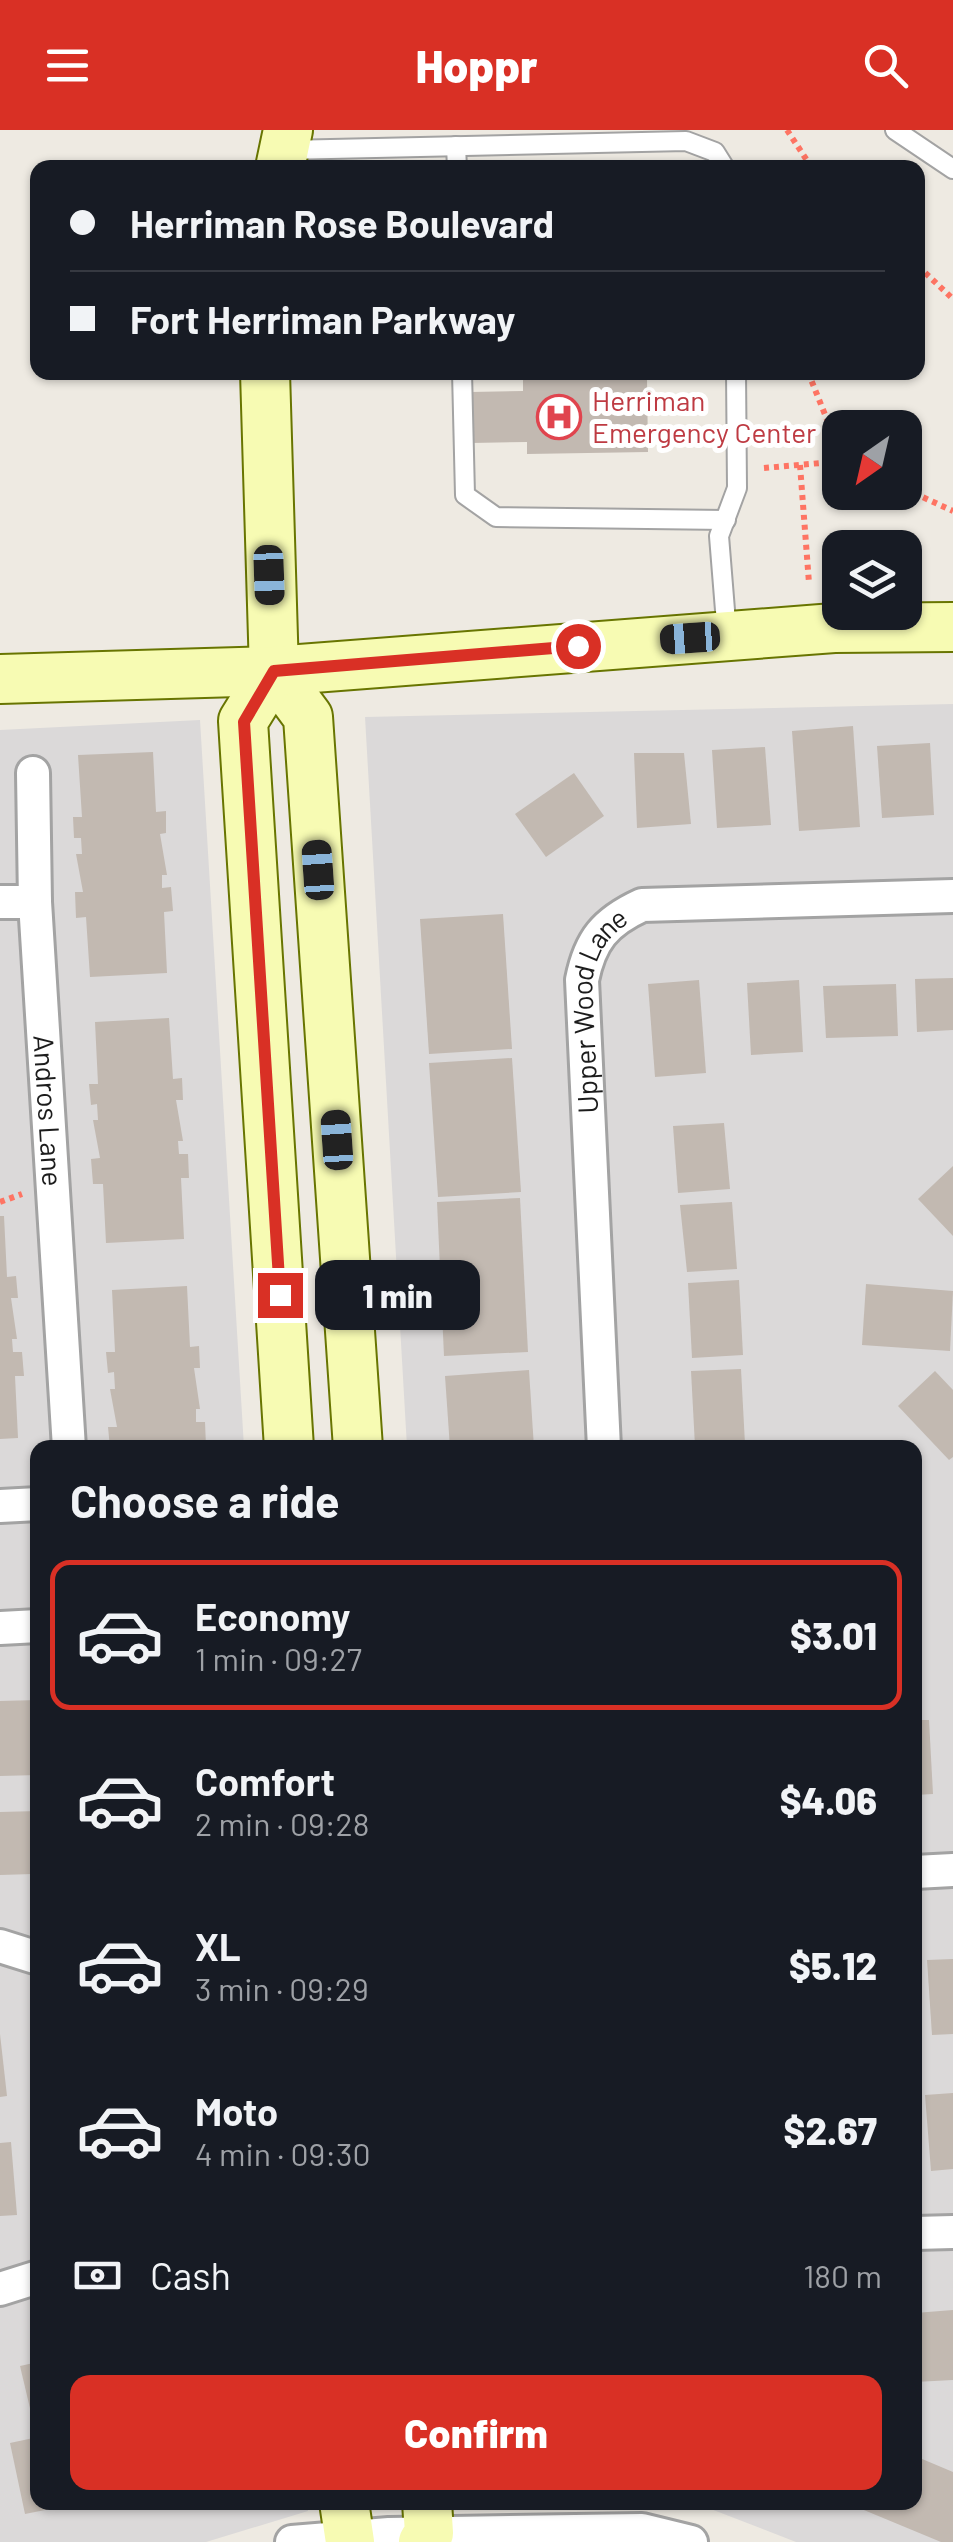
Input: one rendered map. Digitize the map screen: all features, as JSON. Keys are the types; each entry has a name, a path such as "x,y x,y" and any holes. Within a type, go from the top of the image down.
{"street":[{"path":"265,380 274,671 244,722 289,1440"},
{"path":"0,679 274,671 727,636 953,627"},
{"path":"274,671 308,717 357,1440"},
{"name":"Andros Lane","path":"33,773 36,902 69,1440"},
{"name":"Upper Wood Lane","path":"604,1440 582,980 587,956 601,929 642,905 953,896"},
{"path":"0,902 36,902"},
{"path":"0,1506 30,1504"},
{"path":"0,1628 30,1626"},
{"path":"922,1872 953,1870"},
{"path":"0,1946 30,1955"},
{"path":"922,2234 953,2232"},
{"path":"0,2289 30,2280"},
{"path":"292,2542 387,2528 642,2525 691,2542"}],"lane":[{"path":"895,130 953,170"},
{"path":"284,149 686,140 714,152 720,160"},
{"path":"456,146 457,160"},
{"path":"462,380 465,495 496,517 726,520"},
{"path":"727,636 720,536 737,488 736,380"}],"path":[{"path":"787,130 807,160"},
{"path":"925,273 953,299"},
{"path":"811,380 823,410"},
{"path":"764,468 822,463"},
{"path":"800,465 809,582"},
{"path":"922,497 953,512"},
{"path":"0,1202 28,1193"}],"shaded area":[{"path":"953,704 953,2542 796,2542 713,2510 922,2510 922,1440 407,1440 365,717"},
{"path":"200,720 244,1440 30,1440 30,2510 308,2510 206,2542 0,2542 0,730"}],"building":[{"name":"Herriman Emergency Center","path":"523,380 647,380 648,452 527,454 527,442 471,443 470,392 523,391"},
{"path":"853,726 860,827 799,831 792,731"},
{"path":"930,743 934,815 882,818 877,746"},
{"path":"765,747 771,825 717,828 712,750"},
{"path":"153,752 156,812 166,811 166,833 160,834 167,875 162,875 162,888 171,887 173,911 164,912 167,973 90,977 86,917 76,918 75,892 83,892 76,854 82,854 81,838 74,838 73,817 82,817 78,755"},
{"path":"634,753 684,753 691,824 637,828"},
{"path":"574,773 604,816 546,857 515,814"},
{"path":"503,914 512,1049 429,1054 420,919"},
{"path":"953,978 953,1030 917,1032 915,979"},
{"path":"699,980 706,1073 655,1077 648,984"},
{"path":"799,980 803,1052 751,1055 747,983"},
{"path":"896,984 898,1036 826,1038 823,986"},
{"path":"169,1018 173,1079 182,1078 183,1100 176,1100 183,1141 178,1141 179,1154 188,1154 189,1178 181,1178 184,1239 106,1243 103,1184 93,1184 91,1159 100,1158 93,1120 98,1120 97,1104 91,1105 89,1084 98,1084 95,1022"},
{"path":"512,1058 521,1192 438,1197 429,1063"},
{"path":"724,1123 730,1189 678,1193 673,1126"},
{"path":"953,1166 953,1236 918,1199"},
{"path":"520,1198 528,1352 444,1356 437,1202"},
{"path":"732,1202 737,1269 687,1272 680,1205"},
{"path":"0,1216 4,1216 7,1277 16,1276 18,1298 11,1298 17,1339 12,1339 13,1352 22,1352 24,1376 15,1376 18,1438 0,1439"},
{"path":"739,1280 743,1355 692,1358 688,1283"},
{"path":"866,1284 953,1291 950,1351 862,1345"},
{"path":"187,1286 190,1347 199,1346 200,1368 194,1368 200,1409 196,1409 196,1422 205,1422 206,1440 109,1440 108,1427 117,1427 110,1389 115,1389 114,1372 108,1373 106,1352 115,1352 112,1290"},
{"path":"741,1369 745,1440 695,1440 691,1371"},
{"path":"529,1370 533,1440 449,1440 445,1376"},
{"path":"935,1371 953,1390 953,1457 949,1460 898,1406"},
{"path":"30,1700 30,1775 0,1776 0,1701"},
{"path":"922,1720 929,1720 933,1794 922,1795"},
{"path":"30,1811 30,1874 0,1875 0,1812"},
{"path":"953,1959 953,2034 932,2035 927,1960"},
{"path":"0,2034 7,2096 0,2097"},
{"path":"953,2093 953,2169 931,2171 925,2095"},
{"path":"11,2142 17,2215 0,2216 0,2143"},
{"path":"953,2310 953,2380 922,2382 922,2312"},
{"path":"30,2364 30,2408 20,2366"},
{"path":"30,2439 30,2510 45,2510 25,2514 10,2443"},
{"path":"922,2459 953,2472 953,2542 941,2542 864,2510 922,2510"}],"place":[{"name":"Herriman Emergency Center","path":"559,417"}],"route":[{"path":"280,1295 244,722 274,671 578,646"}]}
